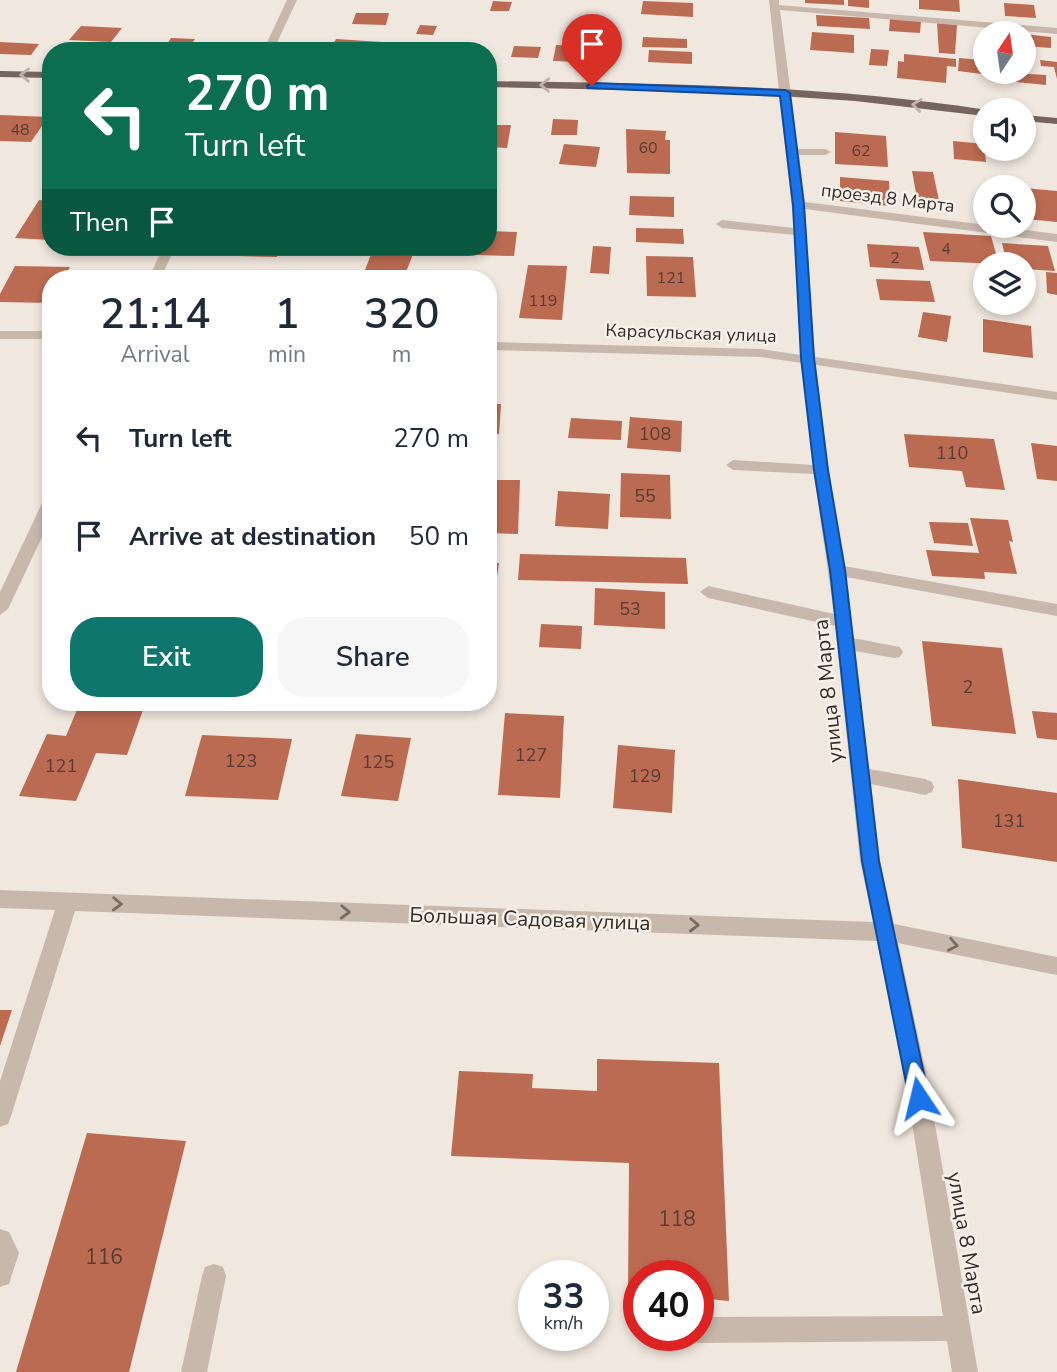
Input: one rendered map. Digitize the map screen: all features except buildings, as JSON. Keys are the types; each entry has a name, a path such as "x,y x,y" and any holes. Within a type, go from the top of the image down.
{"main road":[{"path":"0,74 42,75"},
{"path":"497,84 721,89 855,98 973,112"},
{"path":"1036,119 1057,121"}],"street":[{"path":"272,42 292,0"},
{"path":"774,3 1057,31"},
{"name":"улица 8 Марта","path":"774,3 799,205 807,358 837,570 870,861 915,1073 965,1372"},
{"path":"793,152 825,152"},
{"name":"проезд 8 Марта","path":"799,205 1057,238"},
{"path":"722,223 800,232"},
{"path":"0,335 42,335"},
{"name":"Карасульская улица","path":"497,346 761,353 1057,396"},
{"path":"733,465 821,470"},
{"path":"0,610 8,574 42,516"},
{"path":"837,570 1057,610"},
{"path":"708,592 843,622"},
{"path":"845,643 894,652"},
{"path":"860,775 925,787"},
{"name":"Большая Садовая улица","path":"0,900 886,932 1057,966"},
{"path":"0,1116 68,902"},
{"path":"0,1241 7,1253 0,1275"},
{"path":"194,1372 214,1276"},
{"path":"714,1330 959,1328"}],"route":[{"path":"592,86 785,93 799,205 807,358 837,570 870,861 919,1098"}]}
